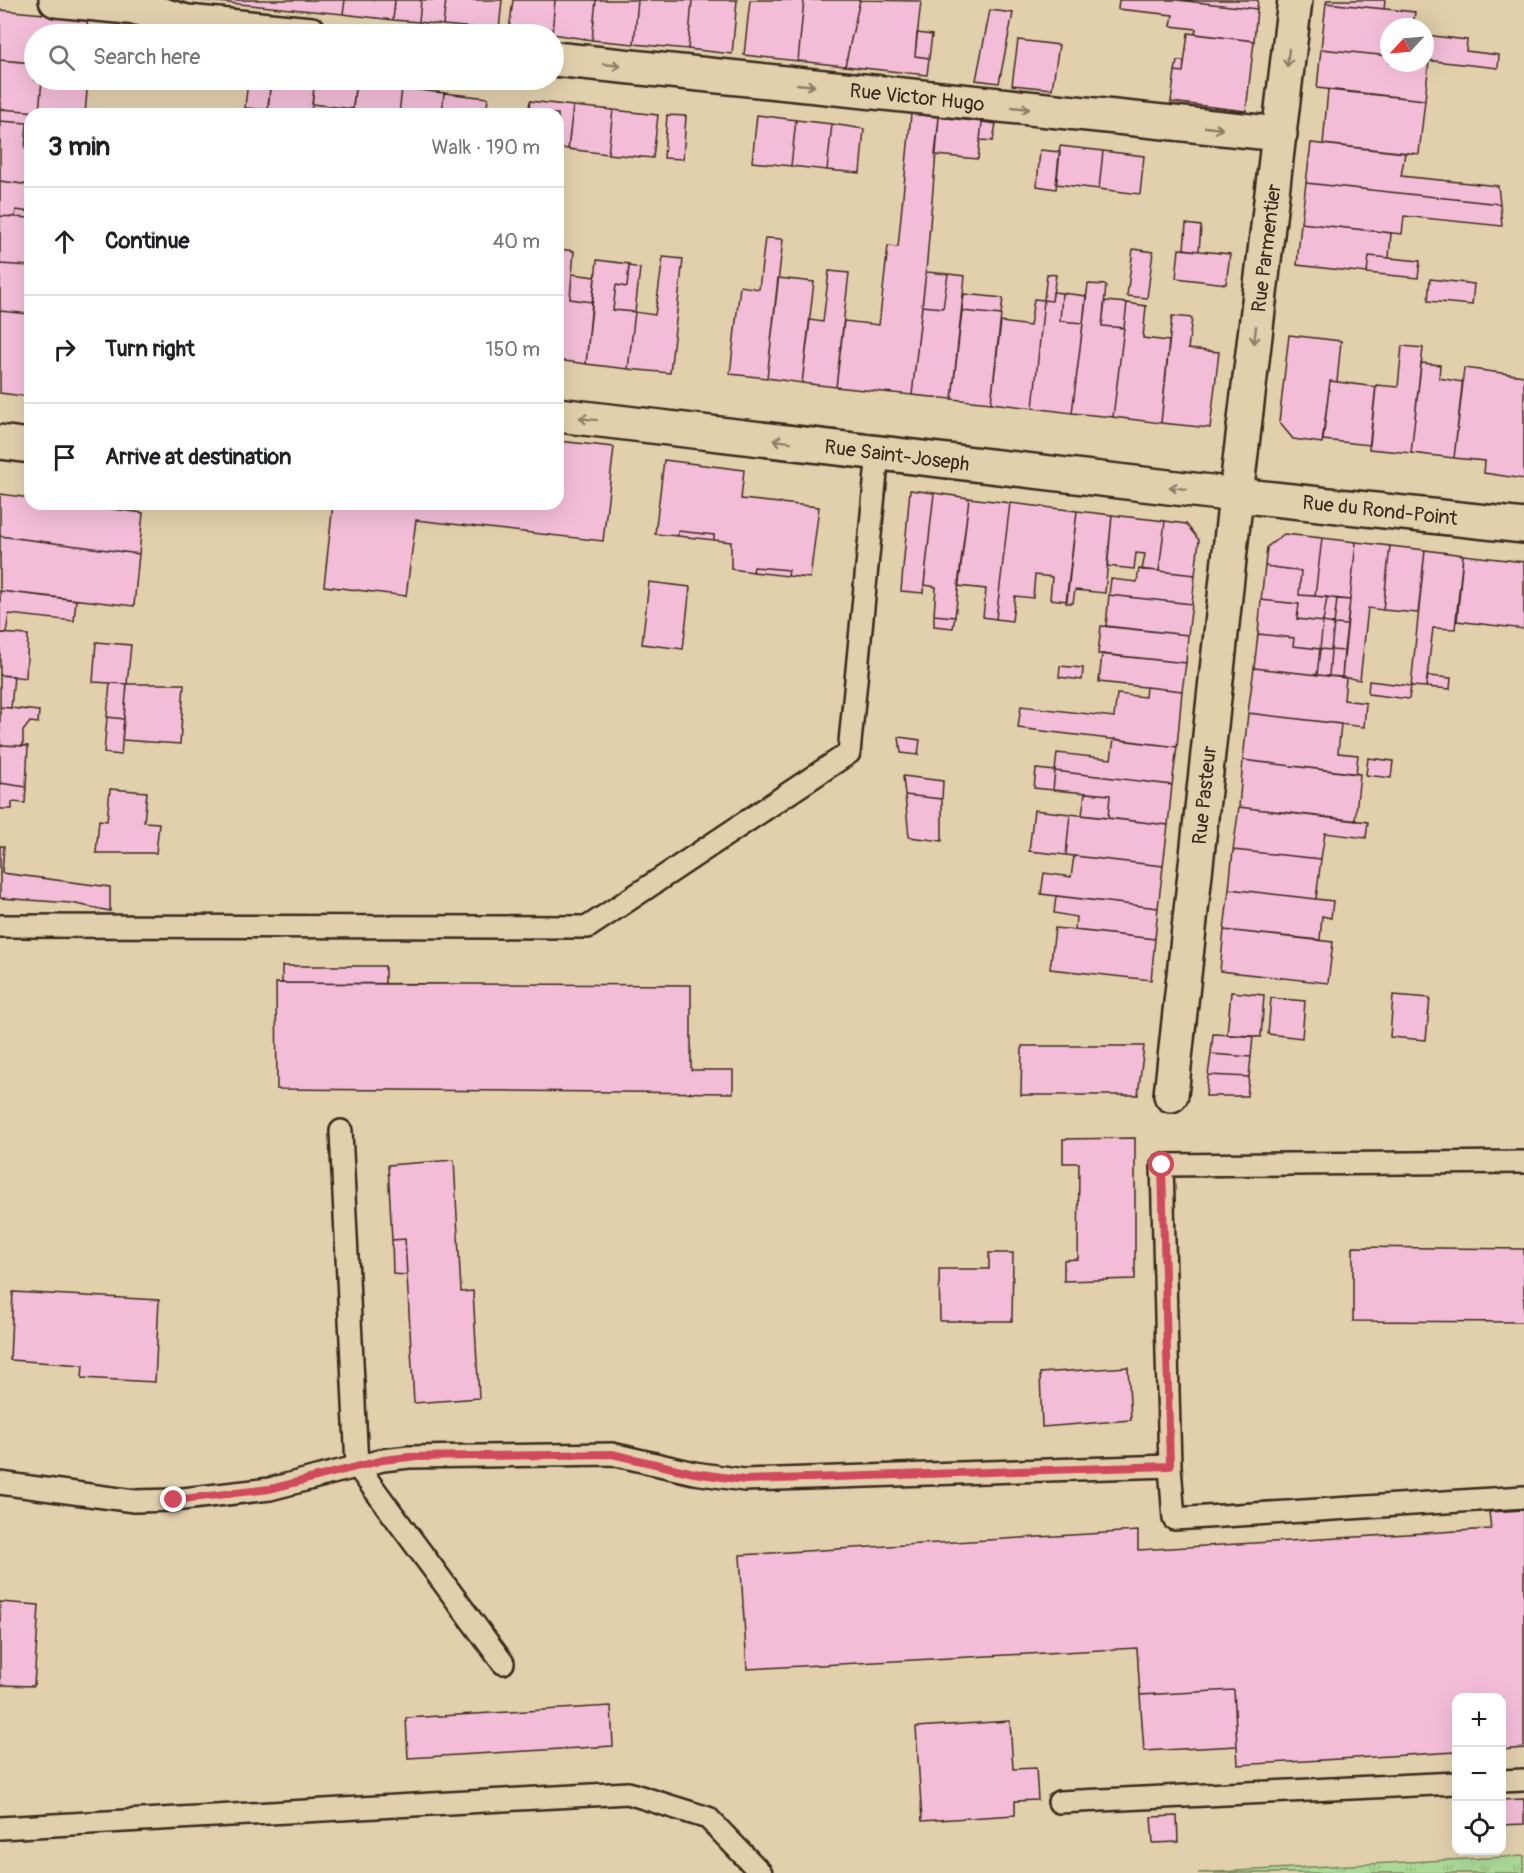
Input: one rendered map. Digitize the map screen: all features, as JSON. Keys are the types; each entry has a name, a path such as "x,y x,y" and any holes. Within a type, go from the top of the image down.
{"street":[{"path":"56,0 145,9 187,22 208,24"},
{"name":"Rue Parmentier","path":"1236,495 1295,0"},
{"name":"Rue Victor Hugo","path":"564,61 1280,134"},
{"name":"Rue Saint-Joseph","path":"564,416 1236,495"},
{"path":"0,442 24,445"},
{"name":"Rue du Rond-Point","path":"1236,495 1524,526"},
{"name":"Rue Pasteur","path":"1171,1095 1236,495"}],"lane":[{"path":"0,926 588,927 849,753 878,452"},
{"path":"341,1131 357,1466 503,1663"},
{"path":"1524,1162 1162,1165 1170,1466 1174,1518 1524,1497"},
{"path":"0,1483 134,1501 174,1500 270,1489 357,1466 409,1457 612,1454 694,1473 744,1480 1170,1466"},
{"path":"1506,1780 1524,1780"},
{"path":"1059,1802 1452,1783"},
{"path":"0,1828 628,1793 708,1818 761,1873"}],"green space":[{"path":"1524,1856 1524,1873 1198,1873"}],"building":[{"path":"197,0 345,0 343,14"},
{"path":"345,0 395,0 393,20 343,14"},
{"path":"395,0 421,0 419,22 393,20"},
{"path":"421,0 446,0 443,24 419,22"},
{"path":"446,0 502,0 500,24 443,24"},
{"path":"513,0 555,0 553,24 510,24"},
{"path":"555,0 596,0 592,40 564,36 564,24 553,24"},
{"path":"596,0 638,0 634,44 592,40"},
{"path":"638,0 692,0 688,49 634,44"},
{"path":"692,0 737,0 732,54 688,49"},
{"path":"750,0 804,0 798,61 744,55"},
{"path":"804,0 860,0 845,66 798,61"},
{"path":"860,0 921,1 915,56 929,58 927,75 845,66"},
{"path":"1119,0 1177,0 1257,9 1254,41 1195,34 1196,29 1171,26 1173,15 1118,9"},
{"path":"1177,0 1258,0 1257,9"},
{"path":"1327,0 1385,0 1384,9 1326,3"},
{"path":"1326,3 1415,12 1414,18 1380,18 1380,55 1321,49"},
{"path":"0,10 88,18 87,24 24,24 24,62 0,60"},
{"path":"990,10 1013,13 999,83 976,80"},
{"path":"917,33 932,35 929,58 915,56"},
{"path":"1188,33 1254,41 1246,111 1171,102 1175,71 1183,72"},
{"path":"1434,36 1467,40 1466,51 1499,55 1498,68 1434,61"},
{"path":"1018,40 1059,45 1052,89 1012,85"},
{"path":"1321,49 1380,55 1380,72 1428,72 1425,100 1317,88"},
{"path":"0,60 24,62 24,90 41,90 39,108 24,108 24,111 0,109"},
{"path":"1177,61 1184,61 1183,72 1175,71"},
{"path":"41,90 87,90 86,108 39,108"},
{"path":"247,90 270,90 268,108 245,108"},
{"path":"270,90 314,90 312,108 268,108"},
{"path":"314,90 355,90 353,108 312,104"},
{"path":"355,90 402,90 400,108 353,108"},
{"path":"402,90 444,93 443,108 400,108"},
{"path":"1328,90 1425,100 1419,154 1323,144"},
{"path":"444,93 488,98 487,108 443,108"},
{"path":"530,101 573,106 568,149 564,149 564,108 529,108"},
{"path":"573,106 613,110 608,154 568,149"},
{"path":"0,109 24,111 24,123 0,121"},
{"path":"613,110 658,115 653,158 608,154"},
{"path":"911,114 939,117 926,272 912,395 836,387 844,321 879,325 888,246 898,247"},
{"path":"667,115 686,116 683,159 664,158"},
{"path":"757,115 796,120 791,166 752,162"},
{"path":"939,117 982,122 978,159 935,155"},
{"path":"796,120 832,124 827,170 791,166"},
{"path":"0,121 24,123 24,184 0,181"},
{"path":"982,122 996,124 993,141 980,140"},
{"path":"832,124 864,129 860,173 827,170"},
{"path":"1311,143 1405,153 1401,176 1498,186 1500,204 1306,183"},
{"path":"1060,146 1103,151 1099,189 1056,184"},
{"path":"1040,150 1060,152 1056,189 1037,186"},
{"path":"1103,151 1144,156 1140,194 1099,189"},
{"path":"0,181 24,184 24,211 16,210 15,217 0,216"},
{"path":"1306,183 1500,204 1502,226 1404,216 1402,234 1301,223"},
{"path":"16,210 24,211 24,218 15,217"},
{"path":"0,216 24,218 24,266 0,264"},
{"path":"1301,223 1391,233 1389,258 1369,256 1367,273 1297,265"},
{"path":"1186,224 1201,226 1199,251 1184,249"},
{"path":"765,238 783,239 767,378 730,374 740,286 759,289"},
{"path":"1133,249 1153,252 1147,298 1127,296"},
{"path":"1179,249 1230,254 1226,284 1176,278"},
{"path":"564,250 574,251 570,299 592,302 586,364 564,361"},
{"path":"1369,256 1420,261 1418,278 1367,273"},
{"path":"663,257 683,259 670,373 628,369 635,312 655,315"},
{"path":"597,260 629,264 627,287 616,285 613,310 635,312 628,369 586,364"},
{"path":"0,264 24,266 24,313 0,311"},
{"path":"629,266 640,268 635,312 613,310 616,285 627,287"},
{"path":"829,271 849,273 836,387 802,383 810,320 823,322"},
{"path":"926,272 948,274 943,308 922,306"},
{"path":"572,274 595,277 592,302 570,299"},
{"path":"948,274 965,276 952,399 912,395 922,306 943,308"},
{"path":"1047,274 1056,275 1052,301 1044,300"},
{"path":"778,278 814,282 802,383 767,378"},
{"path":"1430,279 1474,284 1472,305 1428,301"},
{"path":"1088,284 1106,285 1102,326 1124,328 1113,417 1072,413"},
{"path":"1053,292 1062,293 1060,321 1083,323 1072,413 1033,408 1044,300 1052,301"},
{"path":"1062,293 1086,296 1083,323 1060,321"},
{"path":"964,294 1003,298 1001,315 962,311"},
{"path":"1034,299 1044,300 1033,408 991,403 1001,322 1030,326"},
{"path":"1105,301 1127,303 1124,328 1102,326"},
{"path":"1127,303 1146,306 1143,338 1169,341 1161,423 1113,417"},
{"path":"0,311 24,313 24,396 0,393"},
{"path":"962,311 1001,315 991,403 952,399"},
{"path":"1172,316 1192,318 1188,349 1219,352 1210,428 1161,423"},
{"path":"1289,335 1341,341 1337,382 1330,381 1322,443 1293,439 1279,422"},
{"path":"1402,346 1423,348 1411,453 1369,449 1376,385 1398,387"},
{"path":"1421,363 1440,365 1439,378 1463,382 1454,458 1411,453"},
{"path":"1464,368 1524,376 1524,479 1484,473 1485,461 1454,458"},
{"path":"1330,381 1376,387 1370,445 1323,440"},
{"path":"564,442 614,447 603,541 416,520 406,596 324,586 332,510 564,510"},
{"path":"664,460 744,470 741,499 819,507 810,578 788,576 789,570 754,567 753,572 731,569 731,542 714,540 714,535 678,531 678,536 655,534"},
{"path":"910,490 934,493 923,593 901,591"},
{"path":"934,493 969,498 955,617 934,615 936,587 924,585"},
{"path":"0,494 24,497 24,510 120,510 143,513 139,554 0,536"},
{"path":"969,498 1010,503 996,619 983,617 986,589 958,586"},
{"path":"1010,503 1077,511 1067,601 1050,599 1052,577 1035,575 1033,598 1015,596 1012,621 996,619"},
{"path":"1077,511 1112,515 1105,593 1075,590 1073,603 1066,603"},
{"path":"1112,515 1165,521 1159,571 1142,570 1145,554 1136,553 1134,569 1107,566"},
{"path":"1165,521 1186,524 1199,540 1195,575 1159,571"},
{"path":"678,531 714,535 714,540 678,536"},
{"path":"1284,534 1322,538 1315,596 1299,595 1301,571 1265,566 1267,547"},
{"path":"0,536 139,554 134,606 0,591"},
{"path":"1322,538 1356,542 1350,600 1315,596"},
{"path":"1356,542 1390,546 1383,610 1368,608 1360,680 1342,677"},
{"path":"1390,546 1425,550 1418,613 1383,610"},
{"path":"1425,550 1463,555 1455,629 1433,628 1426,687 1411,686"},
{"path":"1463,555 1524,562 1524,629 1457,621"},
{"path":"1265,566 1301,571 1299,595 1327,597 1323,622 1297,619 1299,604 1261,600"},
{"path":"754,567 789,570 788,576 753,572"},
{"path":"1139,569 1195,575 1192,604 1109,595 1111,579 1137,582"},
{"path":"649,582 690,587 683,649 642,644"},
{"path":"0,591 76,600 74,621 9,614 6,633 0,633"},
{"path":"1109,595 1192,604 1188,635 1106,626"},
{"path":"1327,597 1337,599 1334,624 1323,622"},
{"path":"1337,599 1350,600 1347,625 1334,624"},
{"path":"1261,600 1299,604 1297,619 1323,622 1320,649 1293,646 1294,638 1258,634"},
{"path":"934,615 955,617 953,628 934,626"},
{"path":"1323,622 1334,624 1331,650 1320,649"},
{"path":"1334,624 1347,625 1344,651 1331,650"},
{"path":"1101,626 1188,635 1186,663 1098,654"},
{"path":"0,633 28,635 26,678 0,675"},
{"path":"1258,634 1294,638 1293,646 1320,649 1317,675 1254,668"},
{"path":"96,642 131,645 127,684 93,682"},
{"path":"1320,649 1331,650 1329,676 1317,675"},
{"path":"1331,650 1344,651 1342,677 1329,676"},
{"path":"1102,654 1186,663 1182,691 1099,682"},
{"path":"1060,666 1083,668 1082,680 1059,677"},
{"path":"1254,668 1346,678 1344,700 1366,703 1364,727 1248,713"},
{"path":"0,675 14,676 11,708 0,707"},
{"path":"1428,676 1451,678 1450,689 1426,687"},
{"path":"1369,681 1411,686 1409,699 1368,694"},
{"path":"110,683 127,684 124,719 107,717"},
{"path":"127,684 184,684 180,744 122,740"},
{"path":"1146,687 1182,691 1177,747 1018,728 1021,706 1114,717 1117,694 1145,697"},
{"path":"0,707 39,711 38,723 30,722 23,731 23,746 0,745"},
{"path":"1248,713 1341,724 1338,753 1358,755 1356,774 1243,760"},
{"path":"107,717 124,719 121,755 104,753"},
{"path":"899,737 920,740 918,755 901,753"},
{"path":"1114,739 1177,747 1172,785 1055,771 1057,753 1111,759"},
{"path":"0,745 28,746 26,787 0,783"},
{"path":"1368,758 1393,761 1391,778 1366,775"},
{"path":"1243,760 1360,774 1355,821 1239,807"},
{"path":"1036,769 1055,771 1053,790 1034,788"},
{"path":"1055,771 1172,785 1168,825 1108,818 1110,795 1053,790"},
{"path":"903,776 943,781 942,799 905,795"},
{"path":"0,783 26,787 25,803 12,802 12,809 0,809"},
{"path":"110,789 147,792 144,822 159,823 156,853 96,853 99,820 107,821"},
{"path":"1085,793 1110,795 1108,818 1082,815"},
{"path":"905,795 942,799 942,841 909,837"},
{"path":"1239,807 1368,822 1366,838 1325,833 1321,859 1233,850"},
{"path":"1034,810 1070,814 1066,855 1029,851"},
{"path":"1070,814 1168,825 1163,866 1066,855"},
{"path":"0,846 4,846 2,873 110,887 110,911 71,903 0,898"},
{"path":"1233,850 1321,859 1316,899 1229,889"},
{"path":"1074,856 1163,866 1158,908 1041,894 1044,873 1071,877"},
{"path":"1229,889 1333,901 1331,918 1322,916 1320,940 1224,930"},
{"path":"1056,896 1158,908 1155,939 1075,930 1076,917 1054,913"},
{"path":"1055,928 1155,939 1151,980 1050,969"},
{"path":"1224,930 1333,942 1328,983 1220,971"},
{"path":"282,966 385,966 385,984 282,983"},
{"path":"276,983 691,985 691,1070 733,1070 733,1093 277,1089"},
{"path":"1231,992 1264,995 1261,1037 1227,1035"},
{"path":"1393,995 1430,998 1426,1040 1390,1037"},
{"path":"1271,998 1305,1001 1302,1038 1268,1034"},
{"path":"1213,1034 1253,1036 1251,1057 1211,1054"},
{"path":"1022,1046 1144,1046 1138,1095 1021,1095"},
{"path":"1211,1054 1251,1057 1249,1077 1208,1075"},
{"path":"1208,1075 1249,1077 1247,1096 1206,1096"},
{"path":"1135,1138 1135,1279 1064,1281 1064,1260 1078,1259 1079,1163 1063,1163 1063,1139"},
{"path":"454,1160 461,1292 473,1291 479,1398 414,1403 405,1239 392,1240 388,1165"},
{"path":"405,1239 407,1275 393,1274 392,1240"},
{"path":"1353,1247 1524,1249 1524,1322 1353,1321"},
{"path":"989,1253 1013,1253 1012,1321 940,1321 939,1269 989,1269"},
{"path":"13,1292 159,1300 155,1382 82,1378 83,1365 10,1360"},
{"path":"1128,1367 1131,1420 1042,1427 1040,1373"},
{"path":"1524,1510 1524,1748 1506,1750 1506,1693 1452,1693 1452,1752 1238,1765 1234,1690 1140,1695 1137,1648 747,1669 740,1555 1138,1531 1138,1550 1491,1529 1489,1512"},
{"path":"0,1602 39,1605 34,1686 0,1685"},
{"path":"1234,1690 1237,1746 1144,1751 1140,1695"},
{"path":"611,1706 613,1746 408,1758 406,1718"},
{"path":"1010,1721 1013,1769 1036,1768 1038,1800 1015,1801 1015,1815 922,1821 916,1727"},
{"path":"1524,1799 1524,1824 1506,1825 1506,1800"},
{"path":"1177,1816 1178,1842 1153,1843 1151,1817"}],"route":[{"path":"174,1500 270,1489 383,1460 409,1457 612,1454 694,1473 744,1480 1170,1466 1162,1165"}]}
